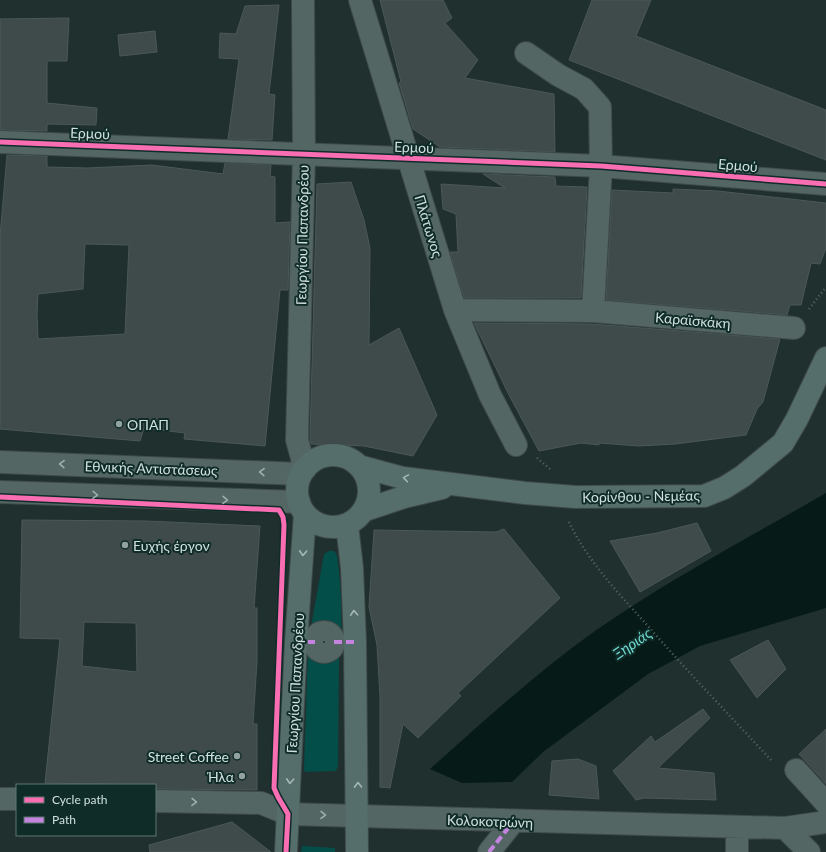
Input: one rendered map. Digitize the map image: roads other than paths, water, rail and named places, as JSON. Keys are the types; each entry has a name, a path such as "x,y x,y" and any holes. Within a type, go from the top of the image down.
{"main road":[{"name":"Κορίνθου - Νεμέας","path":"359,466 403,478 556,496 704,496 724,488 743,476 783,443 797,418 826,358"},
{"path":"338,455 350,458 359,466 366,475 370,487 369,499 365,510 358,519 347,525 336,528 324,527 314,522 302,508 297,493 303,471 314,460 325,456 338,455"},
{"name":"Κορίνθου - Νεμέας","path":"365,510 404,497 458,484"},
{"name":"Γεωργίου Παπανδρέου","path":"302,508 325,642 358,816 357,852"},
{"name":"Γεωργίου Παπανδρέου","path":"286,852 288,814 325,642 352,568 347,525"}],"street":[{"name":"Γεωργίου Παπανδρέου","path":"303,471 297,440 304,154 304,0"},
{"name":"Πλάτωνος","path":"360,0 455,310 490,395 516,445"},
{"path":"526,52 558,75 584,89 600,107 601,166 593,311"},
{"name":"Ερμού","path":"0,142 601,166 826,184"},
{"name":"Καραϊσκάκη","path":"455,310 593,311 794,328"},
{"name":"Εθνικής Αντιστάσεως","path":"0,462 303,471"},
{"name":"Εθνικής Αντιστάσεως","path":"0,492 302,508"},
{"path":"796,770 826,803"},
{"path":"0,799 16,799"},
{"name":"Κολοκοτρώνη","path":"156,801 261,803 288,814 513,822 785,828 826,822"},
{"path":"489,852 513,822"},
{"path":"737,827 737,852"},
{"path":"785,828 809,852"}],"water":[{"name":"Ξηριάς","path":"826,493 826,608 700,646 648,674 543,752 512,782 462,783 430,769 531,681 595,631 651,594"}],"place":[{"name":"ΟΠΑΠ","path":"119,424"},
{"name":"Ευχής έργον","path":"125,545"},
{"name":"Street Coffee","path":"237,756"},
{"name":"Ήλα","path":"242,776"}]}
